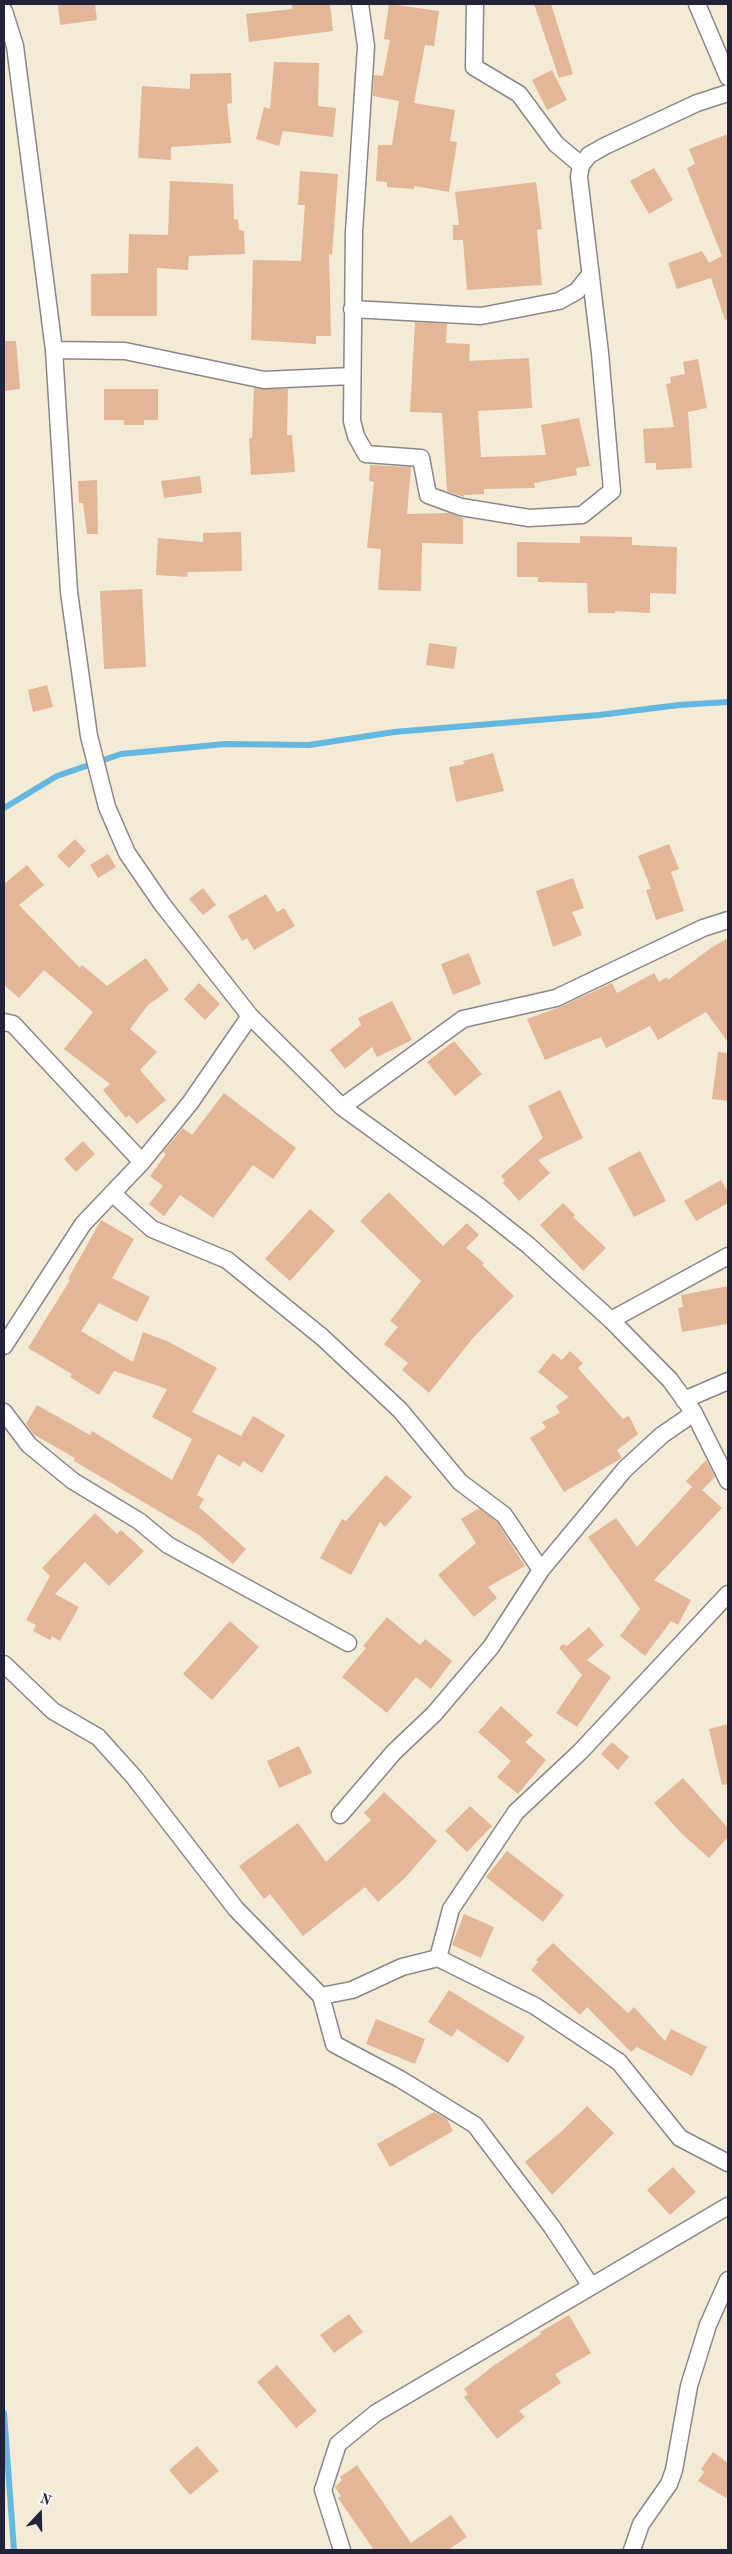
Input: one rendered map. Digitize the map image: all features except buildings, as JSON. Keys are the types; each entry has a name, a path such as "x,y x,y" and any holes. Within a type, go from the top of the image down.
{"street":[{"path":"360,4 366,46 354,232 352,421 356,436 366,454 421,458 428,495 461,507 530,518 582,515 612,490 600,353 589,276 579,177 581,165 589,155 605,146 697,103 728,93"},
{"path":"475,4 474,67 519,94 556,144 581,165"},
{"path":"697,4 728,77"},
{"path":"4,12 15,46 54,350 70,592 88,736 107,807 127,853 162,904 250,1016 342,1108 500,1223 611,1320 670,1380 689,1406 728,1481"},
{"path":"352,309 481,316 559,301 577,291 589,276"},
{"path":"54,350 126,351 264,380 351,376"},
{"path":"342,1108 463,1019 556,998 704,928 728,920"},
{"path":"4,1346 83,1224 142,1162 190,1102 250,1016"},
{"path":"4,1022 13,1024 142,1162"},
{"path":"112,1193 152,1229 227,1260 322,1337 400,1410 460,1482 504,1515 541,1570"},
{"path":"611,1320 728,1256"},
{"path":"340,1815 394,1752 434,1714 491,1647 541,1570 625,1469 662,1435 689,1406 728,1381"},
{"path":"4,1412 29,1445 80,1486 139,1521 168,1545 348,1643"},
{"path":"438,1958 451,1909 516,1812 580,1752 728,1594"},
{"path":"4,1664 53,1711 98,1737 134,1776 236,1908 321,1996 334,2044 400,2079 475,2125 552,2227 591,2286"},
{"path":"321,1996 352,1990 402,1967 438,1958 535,2006 619,2062 680,2138 728,2163"},
{"path":"342,2550 323,2490 338,2444 376,2413 728,2206"},
{"path":"632,2550 640,2524 669,2484 674,2470 689,2386 708,2325 728,2280"}],"waterway":[{"path":"4,808 57,776 121,754 225,744 309,745 394,732 728,702"},
{"path":"4,2413 14,2550"}]}
